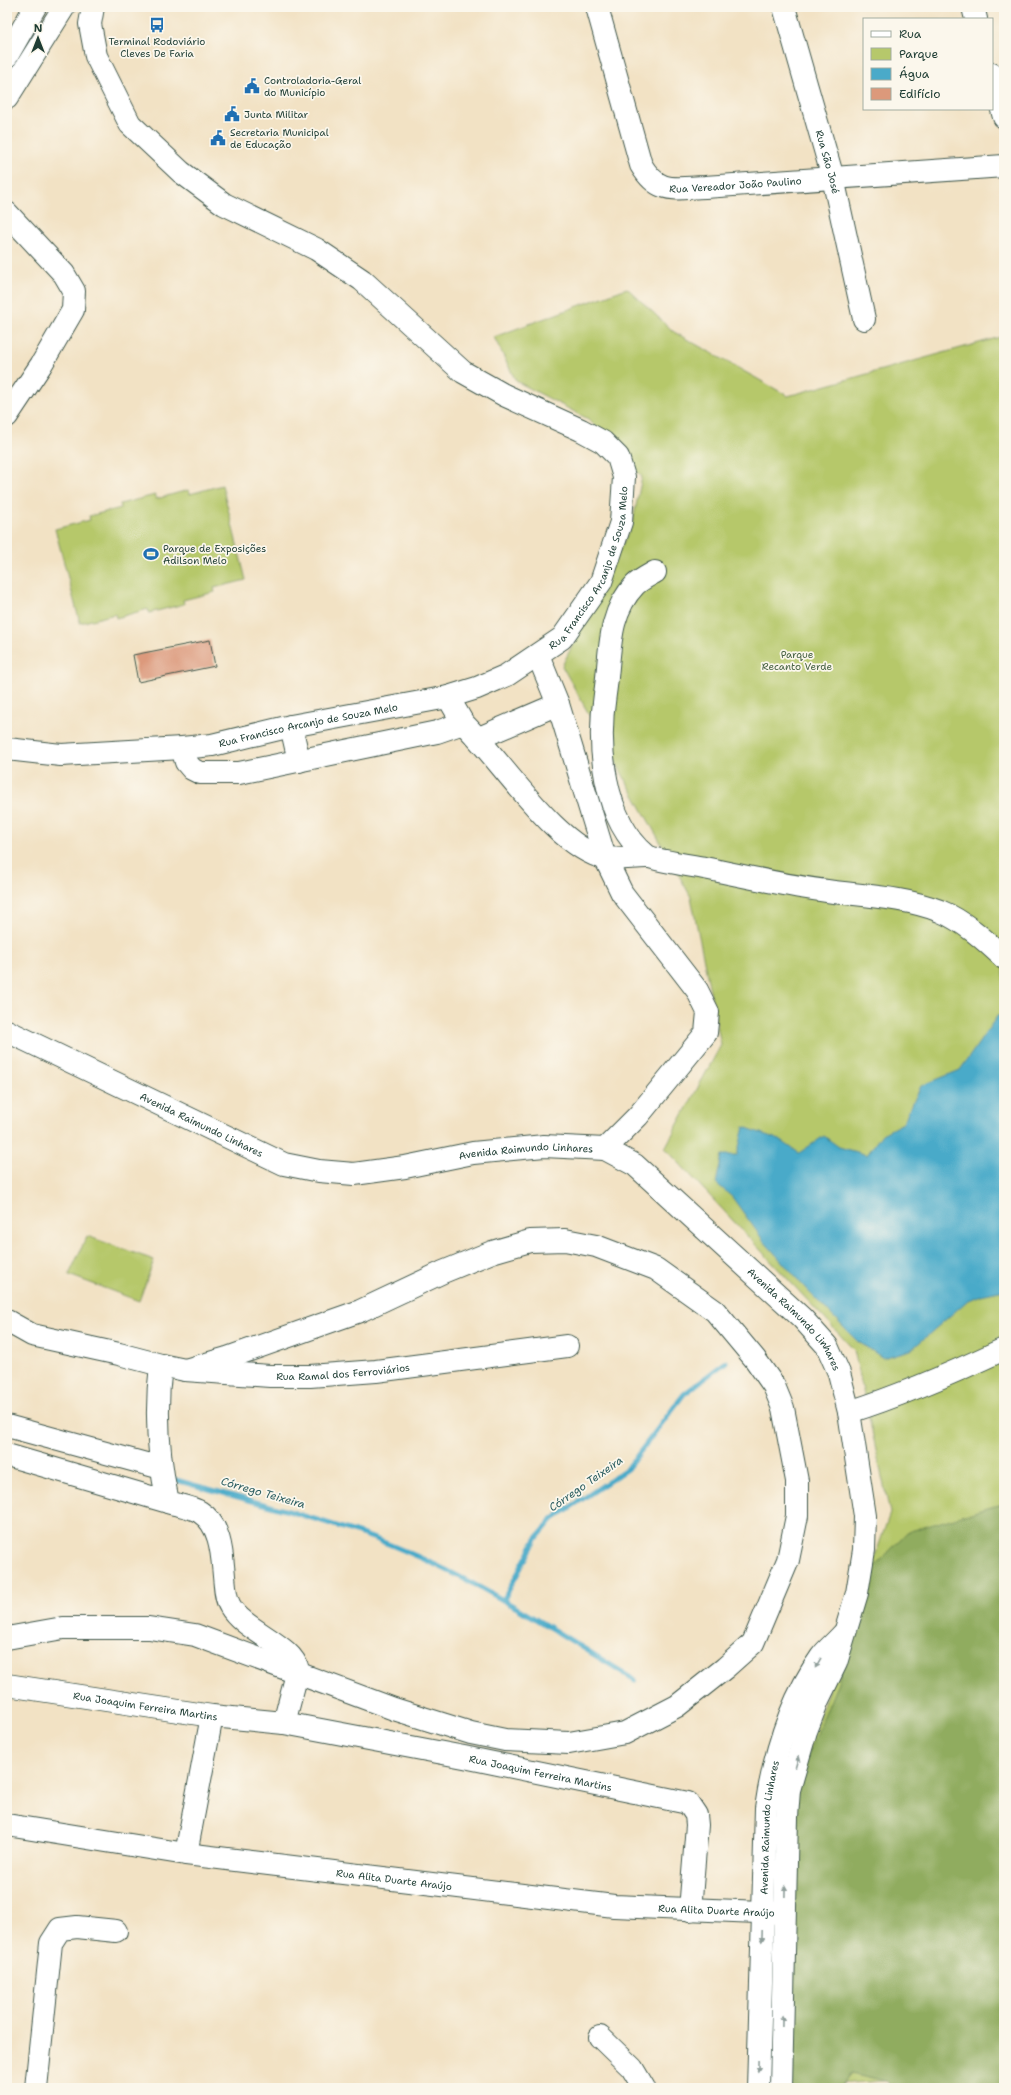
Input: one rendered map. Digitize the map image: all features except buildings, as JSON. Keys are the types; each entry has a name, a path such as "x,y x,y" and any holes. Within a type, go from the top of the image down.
{"street":[{"path":"7,56 35,7"},
{"path":"7,98 64,7"},
{"name":"Rua Francisco Arcanjo de Souza Melo","path":"7,750 61,755 212,745 291,726 448,697 507,675 562,638 601,582 621,522 624,477 618,457 602,442 581,430 504,395 463,372 362,280 316,249 224,204 181,172 130,124 96,56 90,24 94,7"},
{"name":"Rua Vereador João Paulino","path":"597,7 641,165 649,178 666,188 705,188 1004,166"},
{"name":"Rua São José","path":"784,7 833,178 864,319"},
{"path":"973,7 976,18"},
{"path":"993,78 1004,117"},
{"path":"7,213 64,274 74,291 73,310 41,365 7,416"},
{"path":"647,857 623,827 614,808 605,774 602,718 608,675 610,633 620,605 635,585 655,572"},
{"path":"538,655 558,704 605,858 622,893 697,990 708,1012 706,1033 638,1116 605,1149"},
{"path":"448,697 463,722 479,738 536,806 569,840 586,851 605,858 647,857 792,885 915,904 940,911 963,924 988,942 1004,958"},
{"path":"479,738 558,704"},
{"path":"332,719 341,752"},
{"path":"182,748 186,762 192,769 200,773 239,773 437,732 463,722"},
{"path":"291,726 299,761"},
{"name":"Avenida Raimundo Linhares","path":"12,1037 284,1164 320,1171 354,1174 405,1167 473,1153 544,1146 605,1149 635,1165 802,1318 827,1346 839,1373 849,1412 865,1516 864,1550 856,1593 836,1662 818,1700 806,1731 789,1790 784,1913 781,2088"},
{"path":"7,1638 63,1628 149,1628 195,1635 394,1709 471,1733 505,1740 569,1743 625,1733 677,1706 753,1643 788,1560 797,1516 797,1481 783,1408 774,1386 755,1359 715,1311 656,1269 596,1246 565,1240 530,1241 492,1252 443,1272 360,1311 233,1356 185,1370"},
{"name":"Rua Ramal dos Ferroviários","path":"7,1321 32,1335 119,1354 161,1365 185,1370 248,1375 310,1376 376,1371 567,1346"},
{"path":"849,1412 911,1391 1004,1349"},
{"path":"161,1365 157,1397 160,1468 168,1502"},
{"path":"7,1426 160,1468"},
{"path":"7,1455 200,1512 212,1525 219,1538 225,1587 230,1606 247,1626 269,1640 293,1659 296,1665 297,1672 284,1722"},
{"name":"Avenida Raimundo Linhares","path":"758,2088 766,1808 771,1773 781,1737 797,1698 822,1656 843,1634"},
{"name":"Rua Joaquim Ferreira Martins","path":"7,1685 212,1716 284,1722 688,1803 696,1815 697,1825 690,1910"},
{"path":"186,1854 212,1716"},
{"name":"Rua Alita Duarte Araújo","path":"7,1825 186,1854 614,1906 784,1913"},
{"path":"36,2088 51,1943 60,1930 66,1928 77,1927 116,1931"},
{"path":"600,2037 632,2068 644,2088"}],"green space":[{"name":"Parque Recanto Verde","path":"627,288 674,332 788,396 1004,336 1004,2088 893,2088 885,2081 786,2087 793,1792 890,1513 854,1350 665,1148 721,1045 691,897 562,666 632,525 642,477 590,420 516,381 494,337"},
{"name":"Parque de Exposições Adilson Melo","path":"222,485 246,580 214,588 215,592 183,600 184,604 149,613 148,609 116,618 115,614 80,623 55,529 90,520 89,516 121,508 120,504 155,495 156,499 188,490 190,494"},
{"path":"87,1236 154,1260 139,1301 69,1275"},
{"path":"998,1505 1004,1505 1004,2088 892,2088 885,2081 851,2073 841,2088 788,2088 793,1792 837,1685 871,1571 907,1532"}],"water":[{"path":"998,1015 1004,1015 1004,1290 981,1295 967,1301 911,1350 883,1358 857,1341 806,1289 763,1240 732,1197 716,1183 722,1155 737,1155 744,1127 780,1140 799,1153 824,1136 839,1147 867,1155 882,1134 903,1123 921,1086 960,1070"}],"waterway":[{"name":"Córrego Teixeira","path":"504,1599 536,1539 553,1519 627,1469 684,1394 726,1362"},
{"name":"Córrego Teixeira","path":"169,1478 274,1507 352,1531 412,1554 445,1569 510,1604 635,1680"}],"place":[{"name":"Terminal Rodoviário Cleves De Faria","path":"157,25"},
{"name":"Controladoria-Geral do Município","path":"252,86"},
{"name":"Junta Militar","path":"232,114"},
{"name":"Secretaria Municipal de Educação","path":"218,138"},
{"name":"Parque de Exposições Adilson Melo","path":"151,554"}]}
